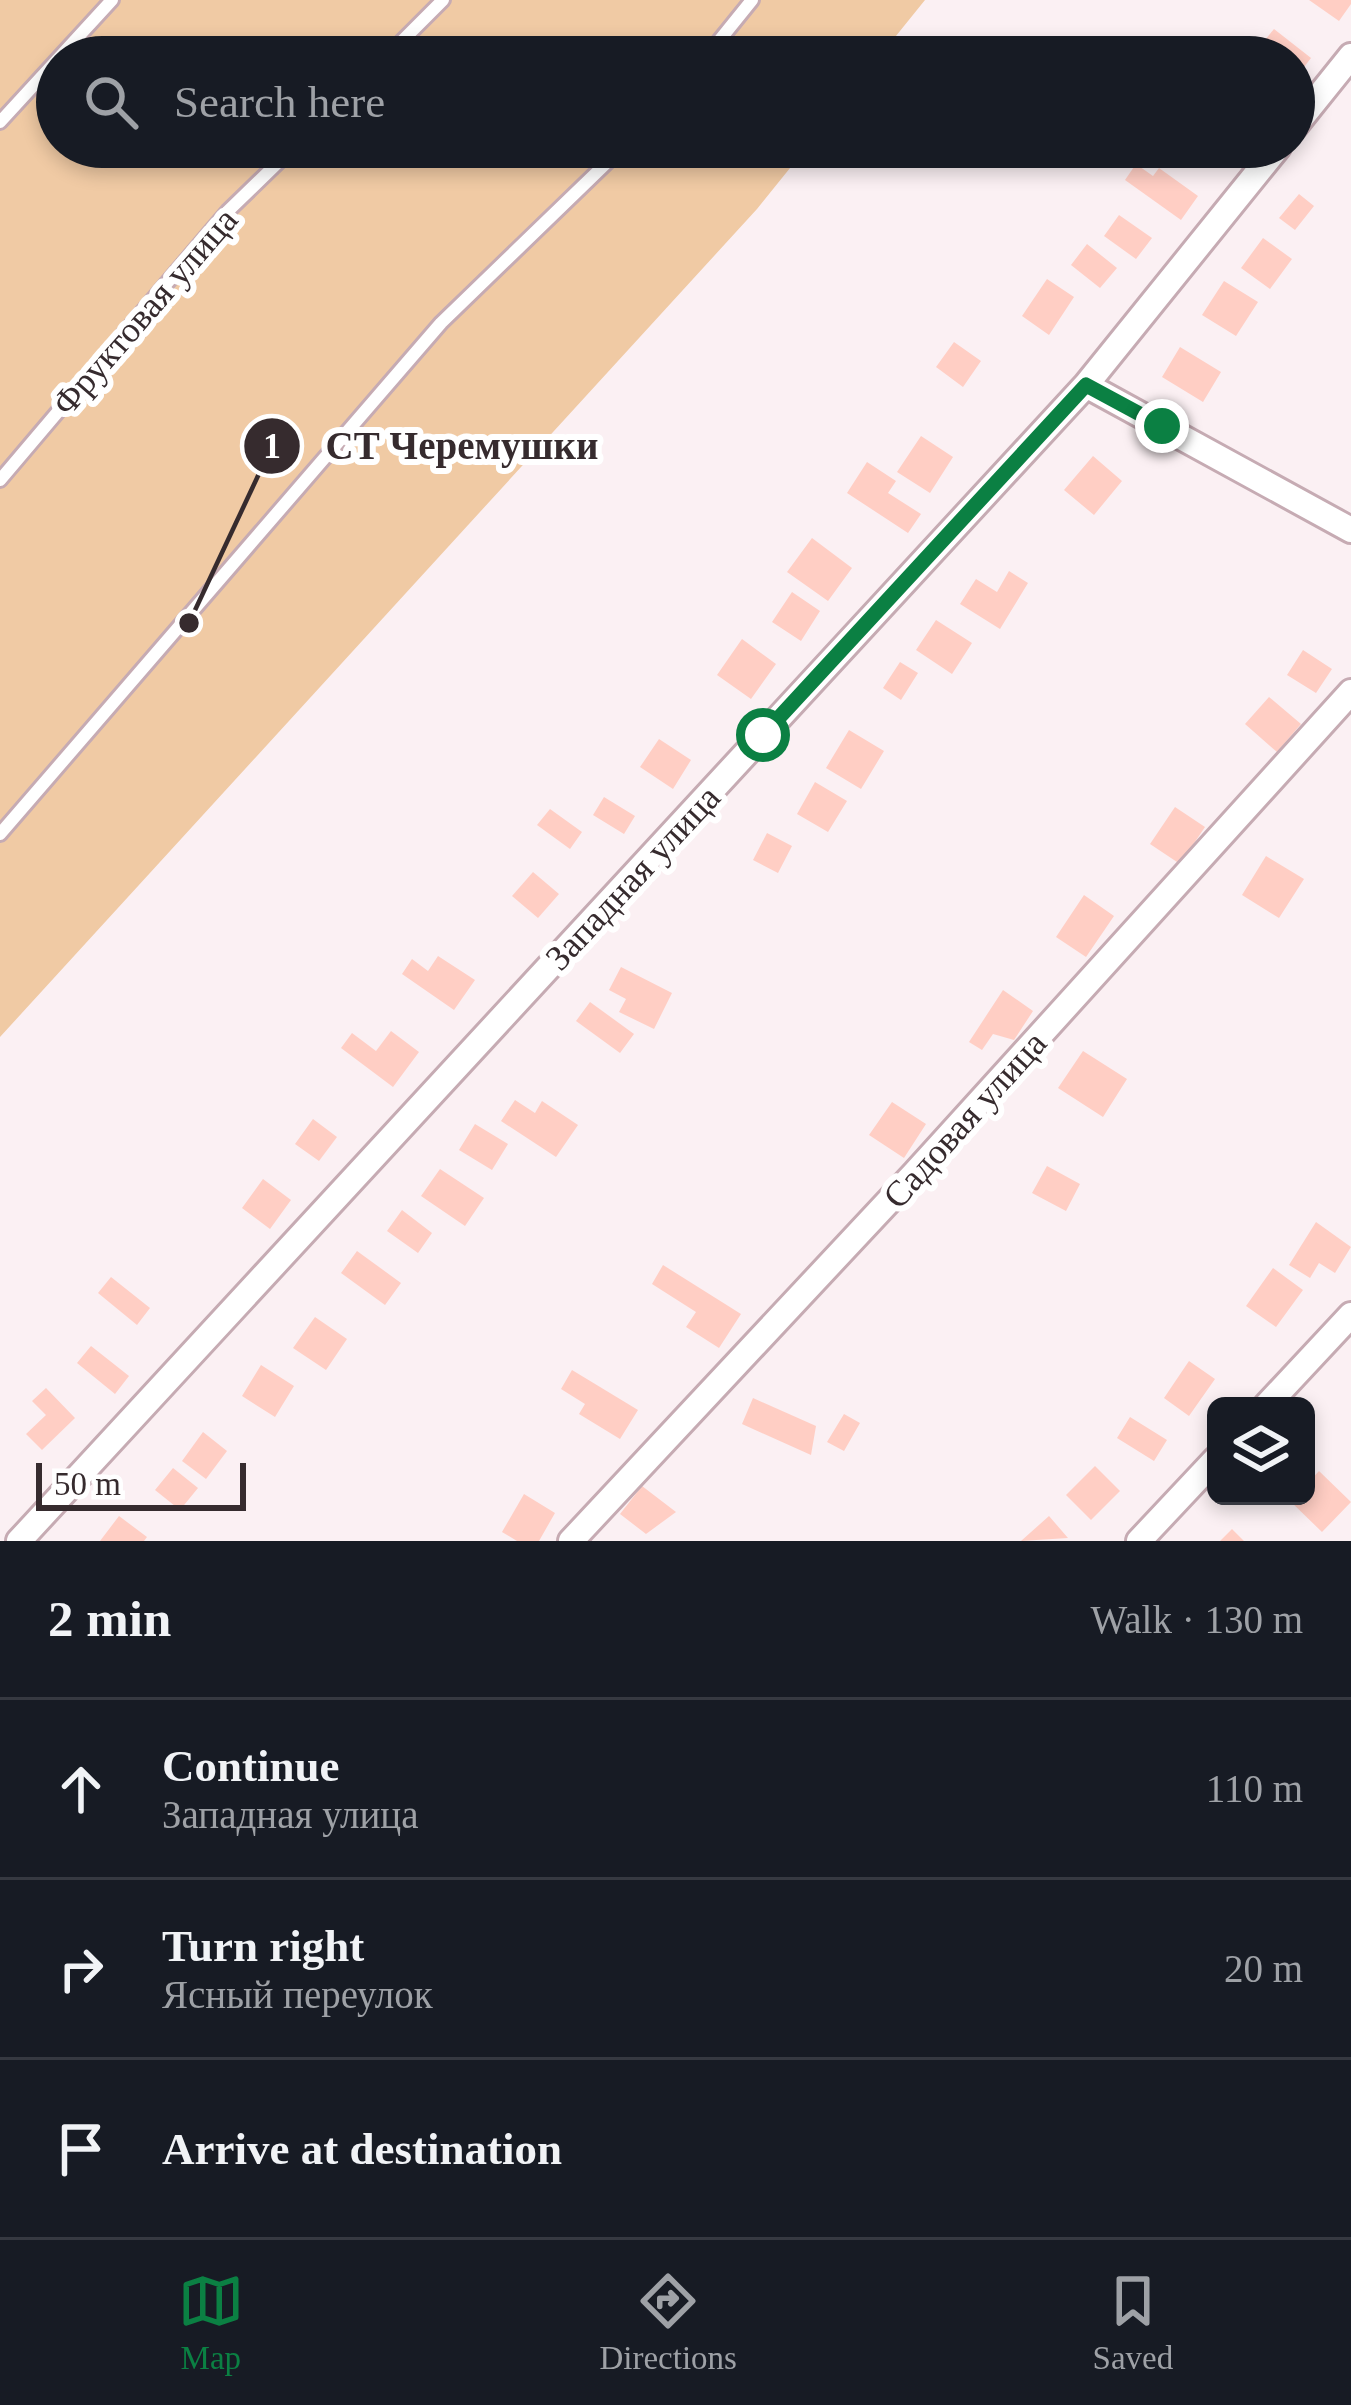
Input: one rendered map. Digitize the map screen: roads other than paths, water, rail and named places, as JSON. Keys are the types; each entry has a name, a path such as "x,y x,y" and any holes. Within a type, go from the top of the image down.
{"street":[{"path":"1315,101 1351,56"},
{"name":"Западная улица","path":"19,1541 1086,385 1261,168"},
{"path":"1086,385 1351,530"},
{"name":"Садовая улица","path":"571,1541 916,1173 1351,692"},
{"path":"1274,1397 1351,1315"},
{"path":"1139,1541 1207,1469"}],"lane":[{"path":"79,36 112,0"},
{"path":"407,36 443,0"},
{"path":"723,36 752,0"},
{"path":"0,122 36,83"},
{"name":"Фруктовая улица","path":"0,480 227,212 272,168"},
{"path":"0,834 441,322 601,168"}],"place":[{"name":"СТ Черемушки","path":"189,623"}]}
